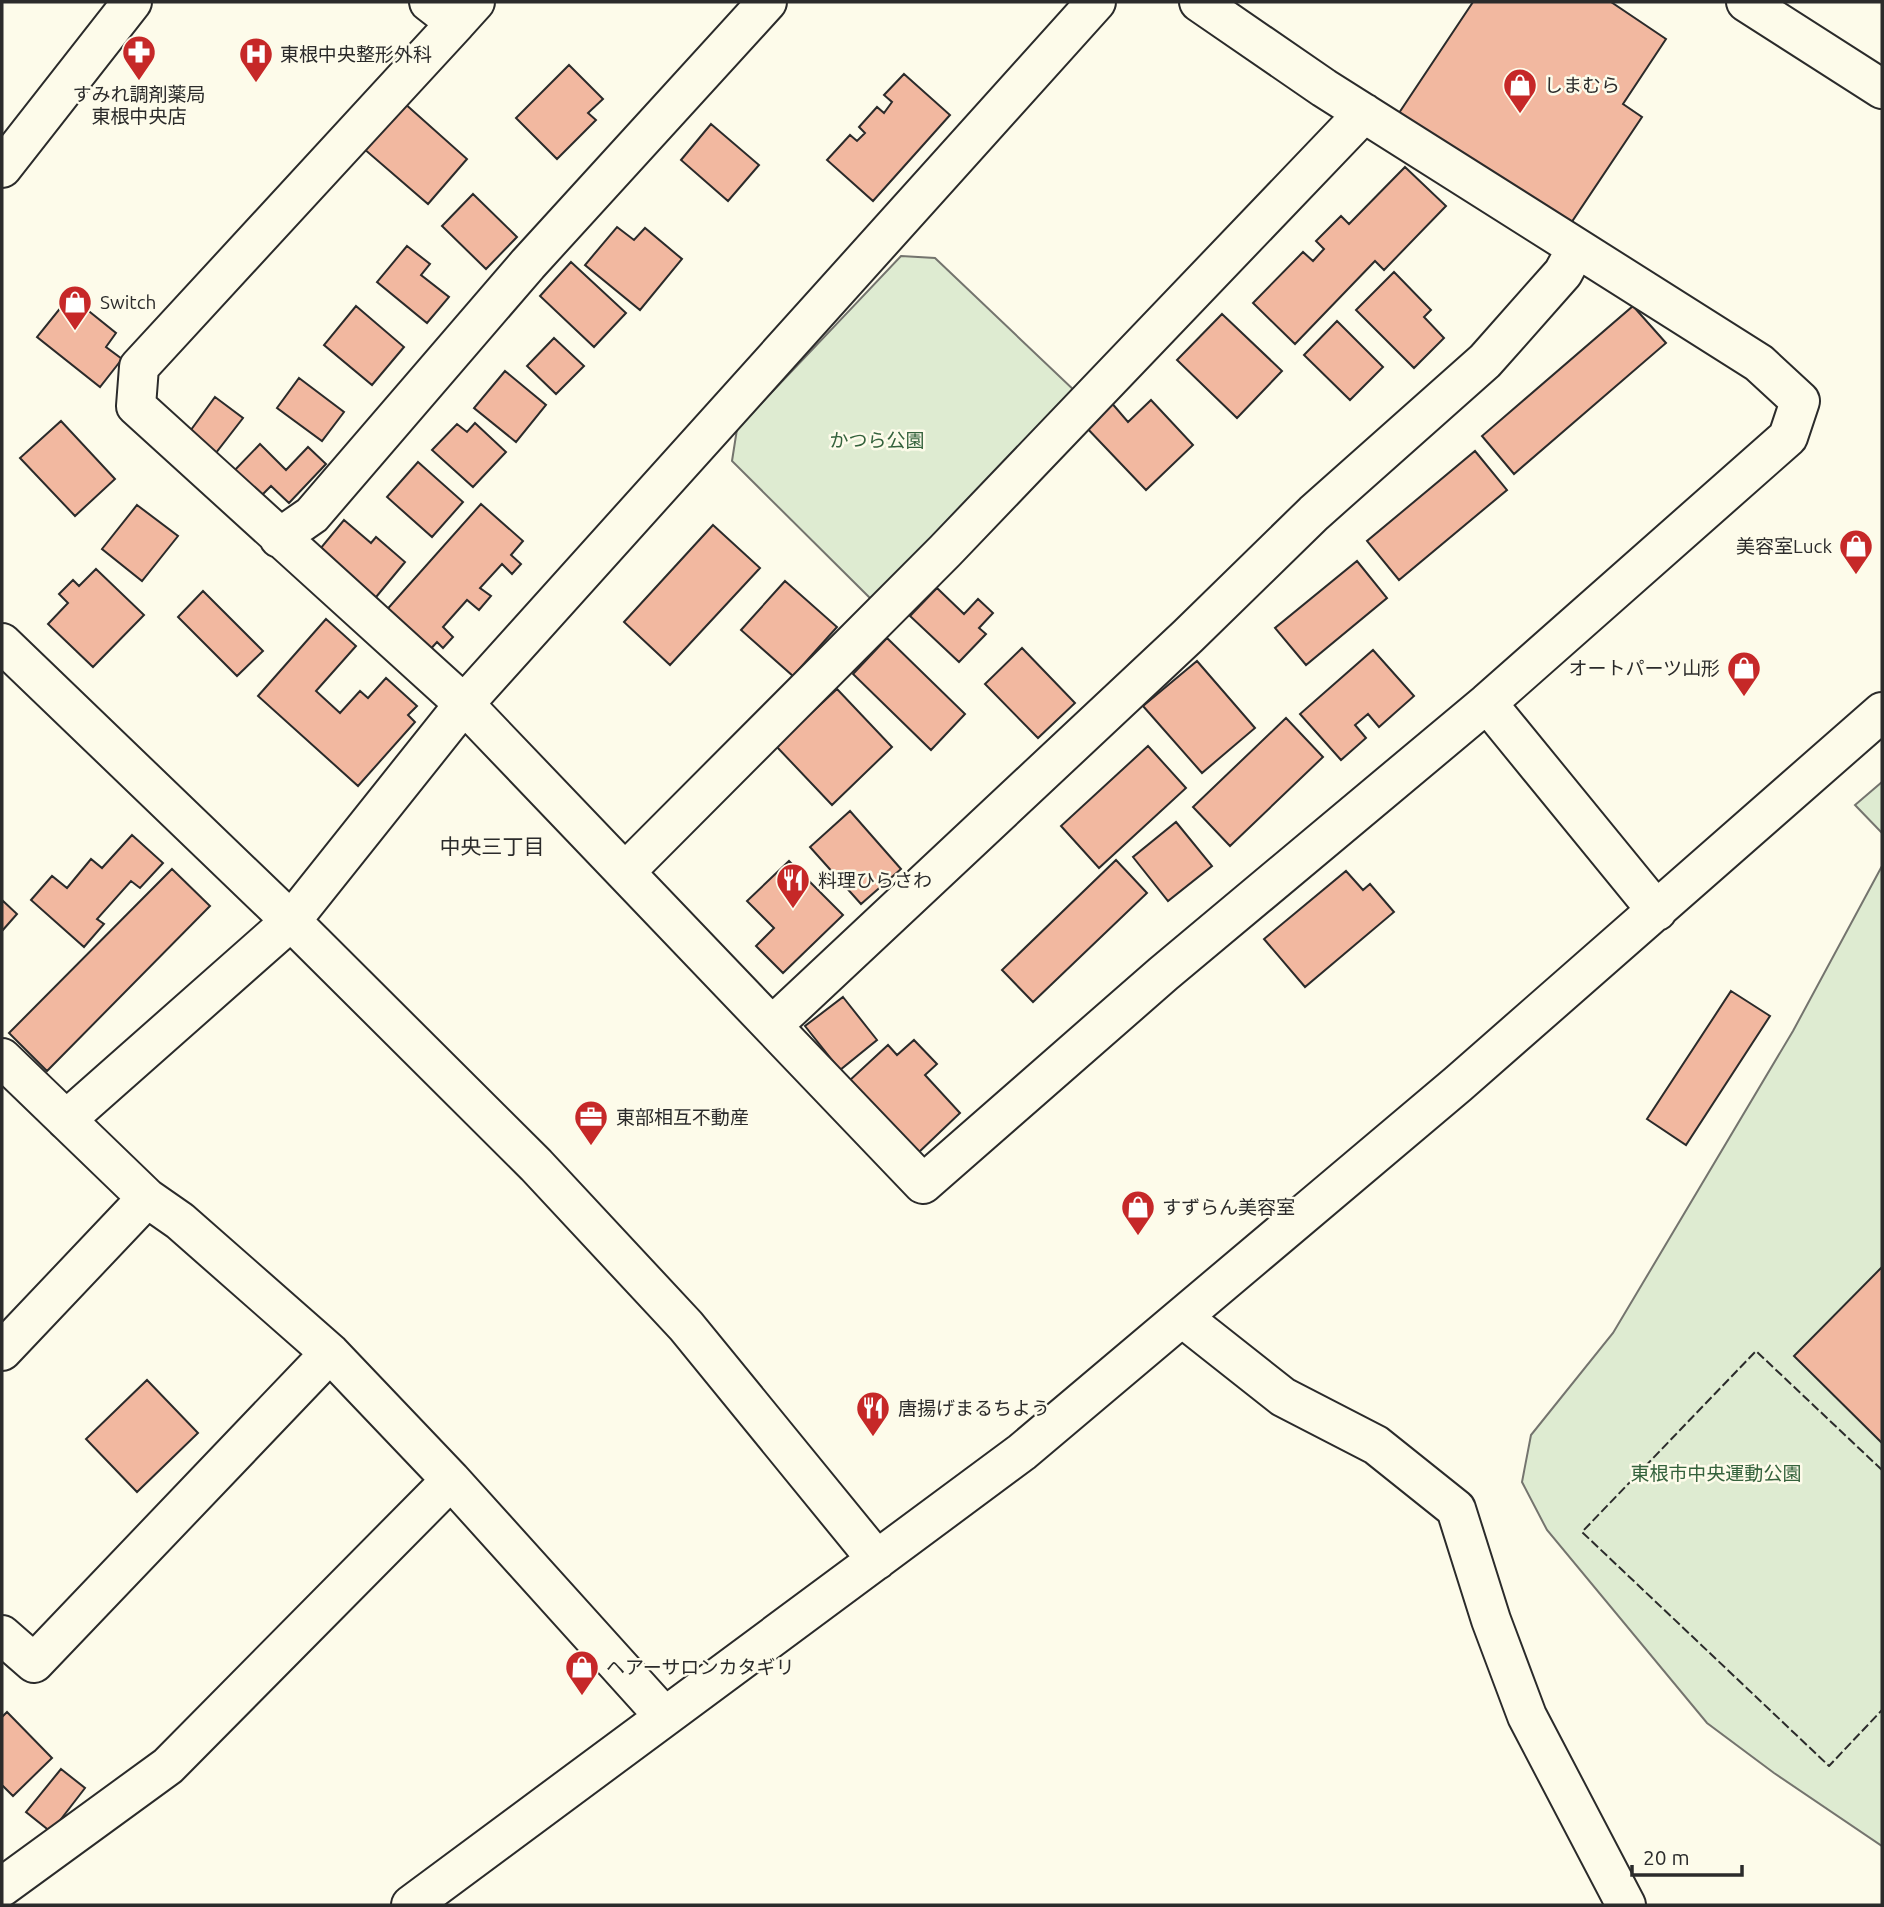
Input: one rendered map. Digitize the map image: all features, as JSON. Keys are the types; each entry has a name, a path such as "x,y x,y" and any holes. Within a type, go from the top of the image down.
{"street":[{"path":"2,168 132,2"},
{"path":"279,538 312,515 528,264 768,2"},
{"path":"66,1120 291,921 464,704 1096,2"},
{"path":"453,9 139,367 136,406 464,704 923,1184 1163,974 1487,703 1788,437 1800,401 1759,363 1364,113 1199,2"},
{"path":"1746,2 1882,89"},
{"path":"625,872 945,551 1364,113"},
{"path":"772,1026 1178,646 1314,513 1485,361 1563,273 1576,249"},
{"path":"2,643 291,921 536,1165 676,1316 877,1560"},
{"path":"1487,703 1657,911"},
{"path":"411,1905 1022,1452 1183,1318 1657,911 1882,712"},
{"path":"2,1058 147,1198 180,1221 330,1353 451,1480 664,1716"},
{"path":"2,1351 147,1198"},
{"path":"1183,1318 1283,1397 1376,1445 1456,1508 1491,1620 1527,1716 1626,1905"},
{"path":"2,1635 34,1663 330,1353"},
{"path":"2,1887 168,1766 451,1480"}],"green space":[{"name":"かつら公園","path":"901,256 935,258 1077,393 872,600 732,461 737,429"},
{"path":"1882,782 1882,833 1855,805"},
{"name":"東根市中央運動公園","path":"1882,866 1882,1846 1774,1773 1707,1723 1547,1530 1522,1482 1531,1435 1613,1333 1793,1031"}],"building":[{"name":"しまむら","path":"1473,2 1611,2 1666,39 1623,104 1642,117 1569,226 1399,113"},
{"path":"569,65 603,99 588,113 596,120 557,159 516,118"},
{"path":"904,74 950,115 873,201 827,160 850,135 857,141 865,133 859,127 877,107 884,113 892,102 884,95"},
{"path":"403,102 467,159 428,204 363,148"},
{"path":"711,124 759,165 728,201 681,160"},
{"path":"1405,167 1446,206 1384,270 1375,261 1295,344 1253,303 1303,252 1313,261 1324,249 1316,241 1341,216 1349,224"},
{"path":"473,194 517,237 486,269 442,226"},
{"path":"617,227 634,240 645,228 682,259 640,310 585,265"},
{"path":"407,246 430,264 421,275 449,297 427,323 377,282"},
{"path":"571,262 626,313 594,347 540,296"},
{"path":"1394,272 1431,310 1424,317 1444,338 1414,368 1356,310"},
{"path":"70,296 116,333 106,347 122,359 100,387 37,337"},
{"path":"356,306 404,347 372,385 324,345"},
{"path":"1633,306 1666,343 1514,474 1482,436"},
{"path":"1222,314 1282,371 1237,418 1177,360"},
{"path":"1337,321 1383,367 1350,400 1304,355"},
{"path":"554,338 584,366 556,394 527,366"},
{"path":"505,371 546,405 516,442 474,408"},
{"path":"299,378 344,412 322,441 277,408"},
{"path":"215,397 243,418 215,454 188,434"},
{"path":"1151,400 1193,445 1146,490 1084,425 1110,401 1128,422"},
{"path":"61,421 115,479 75,516 20,458"},
{"path":"475,423 506,452 473,487 432,450 457,424 467,432"},
{"path":"260,444 286,470 308,447 326,464 289,503 271,486 257,500 231,474"},
{"path":"1475,451 1507,490 1399,580 1367,541"},
{"path":"418,462 463,502 432,537 387,497"},
{"path":"481,504 523,541 511,555 521,564 512,574 502,564 480,588 491,596 479,610 467,600 443,627 453,637 443,648 437,642 427,653 383,614"},
{"path":"137,505 178,536 142,581 102,549"},
{"path":"344,520 371,543 376,537 405,562 372,602 315,555"},
{"path":"713,525 760,568 670,665 624,622"},
{"path":"1357,561 1387,598 1306,665 1275,628"},
{"path":"96,569 144,615 93,667 48,624 68,603 59,594 73,580 79,586"},
{"path":"785,581 837,627 793,676 741,630"},
{"path":"937,588 964,614 978,599 993,613 979,628 986,634 959,662 910,616"},
{"path":"203,591 263,651 237,676 178,617"},
{"path":"326,619 356,646 316,691 340,713 360,691 368,698 386,678 417,706 408,715 415,722 358,786 258,696"},
{"path":"887,638 965,714 931,750 853,674"},
{"path":"1022,648 1075,703 1038,738 985,684"},
{"path":"1373,650 1414,696 1379,727 1368,714 1355,725 1366,738 1341,760 1300,714"},
{"path":"1197,661 1255,728 1202,773 1143,706"},
{"path":"837,689 892,747 832,805 776,746"},
{"path":"1286,718 1323,757 1230,846 1193,807"},
{"path":"1148,746 1186,788 1099,868 1061,826"},
{"path":"850,811 901,869 861,904 810,847"},
{"path":"1176,822 1212,866 1168,901 1133,857"},
{"path":"132,835 163,863 140,888 131,881 97,919 104,924 84,947 31,900 52,876 67,888 91,859 102,868"},
{"path":"1116,860 1147,893 1033,1002 1002,970"},
{"path":"789,861 843,915 783,973 756,946 774,928 747,901"},
{"path":"172,869 210,906 47,1071 9,1033"},
{"path":"1346,871 1363,890 1370,884 1394,912 1305,987 1264,939"},
{"path":"2,900 17,914 2,931"},
{"path":"1731,991 1770,1016 1686,1145 1647,1119"},
{"path":"843,997 877,1040 840,1070 805,1026"},
{"path":"914,1040 937,1064 925,1075 960,1113 917,1154 849,1081 888,1045 897,1055"},
{"path":"1882,1267 1882,1443 1794,1356"},
{"path":"147,1380 198,1433 137,1492 86,1439"},
{"path":"7,1712 52,1758 13,1796 2,1785 2,1717"},
{"path":"61,1769 85,1788 51,1832 26,1812"}],"fence":[{"path":"1882,1470 1756,1351 1582,1532 1829,1766 1882,1710"}],"place":[{"name":"すみれ調剤薬局 東根中央店","path":"139,82"},
{"name":"東根中央整形外科","path":"256,84"},
{"name":"しまむら","path":"1520,115"},
{"name":"Switch","path":"75,332"},
{"name":"美容室Luck","path":"1856,576"},
{"name":"オートパーツ山形","path":"1744,698"},
{"name":"料理ひらさわ","path":"793,910"},
{"name":"東部相互不動産","path":"591,1147"},
{"name":"すずらん美容室","path":"1138,1237"},
{"name":"唐揚げまるちよう","path":"873,1438"},
{"name":"ヘアーサロンカタギリ","path":"582,1697"}],"district":[{"name":"中央三丁目","path":"492,846"}]}
